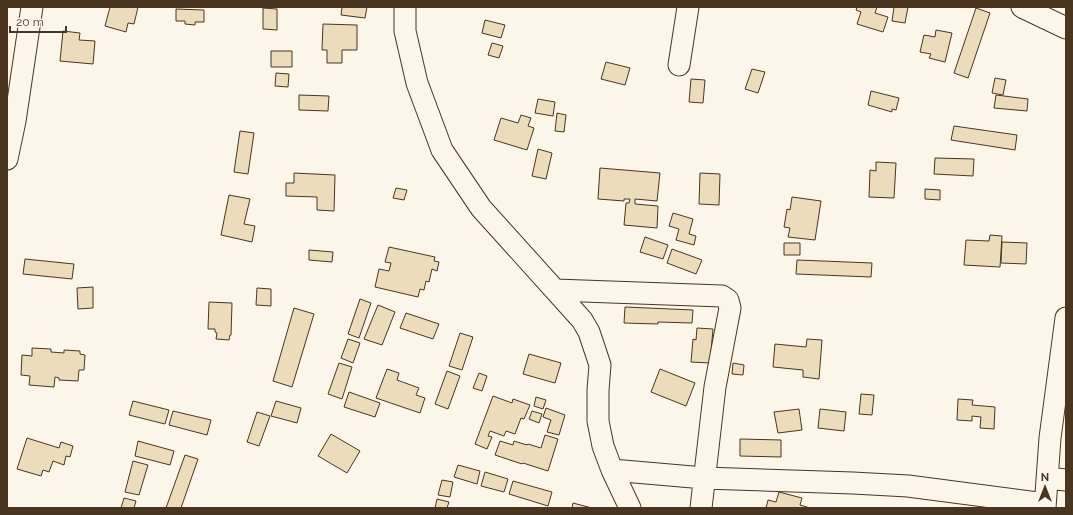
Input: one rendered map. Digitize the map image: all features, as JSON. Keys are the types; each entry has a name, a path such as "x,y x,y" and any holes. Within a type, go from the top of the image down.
{"street":[{"path":"7,159 11,120 32,7"},
{"path":"405,7 405,32 417,83 442,150 481,208 582,320 590,332 600,365 598,421 602,446 630,508"},
{"path":"679,65 688,7"},
{"path":"1022,7 1066,28"},
{"path":"555,290 722,296 728,300 730,308 715,387 701,508"},
{"path":"612,470 704,478 908,486 1045,506 1056,479 1050,438 1066,318"}],"building":[{"path":"110,7 138,7 134,24 128,23 126,32 105,26"},
{"path":"342,7 367,7 365,18 341,15"},
{"path":"857,7 877,7 875,13 888,17 883,32 857,24 861,12 856,10"},
{"path":"894,7 908,7 905,23 892,21"},
{"path":"263,8 277,9 277,30 263,29"},
{"path":"976,8 990,13 968,78 954,73"},
{"path":"176,9 204,10 204,22 195,22 195,25 185,24 185,21 176,21"},
{"path":"485,20 505,25 501,38 482,33"},
{"path":"323,24 357,25 357,50 342,50 342,63 327,63 327,50 322,50"},
{"path":"936,30 952,33 945,62 929,58 931,54 920,52 924,35 935,37"},
{"path":"63,31 80,33 79,40 95,41 93,64 60,61"},
{"path":"492,43 503,46 499,58 488,55"},
{"path":"271,51 292,51 292,67 271,67"},
{"path":"606,62 630,68 625,85 601,79"},
{"path":"752,69 765,72 758,93 745,89"},
{"path":"276,73 289,74 288,87 275,86"},
{"path":"995,78 1006,80 1003,95 992,93"},
{"path":"691,79 705,80 703,103 689,102"},
{"path":"871,91 899,98 896,110 892,109 892,112 868,105"},
{"path":"299,95 329,96 328,111 299,110"},
{"path":"996,95 1028,99 1027,111 994,108"},
{"path":"538,99 555,102 553,116 535,113"},
{"path":"557,113 566,115 564,132 555,131"},
{"path":"521,115 531,118 528,126 534,128 527,150 494,140 501,118 518,123"},
{"path":"954,126 1017,135 1015,150 951,140"},
{"path":"240,131 254,133 248,174 234,172"},
{"path":"538,149 552,153 546,179 532,176"},
{"path":"935,158 974,159 973,176 934,174"},
{"path":"876,162 896,163 894,198 869,197 870,170 876,171"},
{"path":"600,168 660,173 657,201 635,199 635,204 658,206 657,228 624,225 626,203 629,203 630,199 624,199 624,201 598,199"},
{"path":"294,173 335,175 334,211 317,210 317,197 286,196 286,183 294,183"},
{"path":"700,173 720,174 719,205 699,204"},
{"path":"396,188 407,190 404,200 393,198"},
{"path":"925,189 940,190 940,200 925,199"},
{"path":"229,195 250,199 244,224 255,226 252,242 221,235"},
{"path":"792,197 821,201 815,240 788,237 790,228 784,227 787,209 790,210"},
{"path":"673,213 693,219 689,234 696,236 694,245 676,240 679,229 669,226"},
{"path":"990,235 1002,236 1000,267 964,265 966,240 989,241"},
{"path":"645,237 668,245 663,259 640,252"},
{"path":"1002,242 1027,243 1026,264 1001,263"},
{"path":"784,243 800,243 800,255 784,255"},
{"path":"389,247 435,257 434,261 439,262 437,271 432,269 429,282 426,281 424,290 420,289 418,297 375,287 379,269 389,271 391,263 385,262"},
{"path":"672,249 702,260 696,274 667,263"},
{"path":"309,250 333,252 332,262 309,260"},
{"path":"25,259 74,264 72,279 23,274"},
{"path":"797,260 872,263 871,277 796,274"},
{"path":"93,287 93,308 78,309 77,288"},
{"path":"257,288 271,289 271,306 256,305"},
{"path":"360,299 371,303 359,338 348,334"},
{"path":"209,302 232,303 231,335 229,340 216,339 217,333 215,332 215,329 208,329"},
{"path":"378,305 395,312 382,345 364,339"},
{"path":"625,307 693,310 692,323 624,323"},
{"path":"294,308 314,314 292,387 273,381"},
{"path":"406,313 439,324 433,339 400,328"},
{"path":"697,328 713,329 710,363 691,362 693,339 696,340"},
{"path":"460,333 473,337 462,370 449,366"},
{"path":"348,339 360,343 353,363 341,358"},
{"path":"807,339 822,340 819,379 803,377 803,370 773,367 775,344 806,347"},
{"path":"32,348 51,349 51,352 64,353 64,350 80,351 80,354 85,355 84,370 79,370 78,381 59,380 59,378 55,377 54,387 29,385 30,376 21,375 22,355 32,356"},
{"path":"529,354 561,363 555,383 523,374"},
{"path":"339,363 352,367 342,399 328,394"},
{"path":"733,363 744,365 743,375 732,374"},
{"path":"387,369 399,373 397,380 419,388 416,395 425,398 420,413 376,398"},
{"path":"660,369 695,383 686,406 651,392"},
{"path":"447,371 460,376 448,409 435,404"},
{"path":"479,373 487,376 482,391 473,388"},
{"path":"349,392 380,403 375,417 344,407"},
{"path":"861,394 874,395 872,415 859,414"},
{"path":"493,396 512,403 513,399 530,405 524,419 521,418 515,434 506,431 504,436 490,431 488,436 492,437 487,449 475,444"},
{"path":"536,397 546,400 543,409 534,406"},
{"path":"958,399 973,400 972,405 995,407 994,429 980,428 981,417 972,416 972,421 957,420"},
{"path":"133,401 169,410 165,424 129,415"},
{"path":"276,401 301,408 297,423 271,416"},
{"path":"546,408 565,415 559,435 547,432 551,420 543,417"},
{"path":"799,409 802,430 778,433 774,412"},
{"path":"820,409 846,412 844,431 818,428"},
{"path":"173,411 211,420 207,435 169,425"},
{"path":"532,411 542,414 539,423 529,419"},
{"path":"257,412 270,416 259,446 247,442"},
{"path":"331,434 360,451 347,473 318,456"},
{"path":"545,435 558,439 548,471 495,455 500,441 513,445 514,441 541,448"},
{"path":"27,438 59,448 61,442 73,446 70,457 66,456 64,465 53,461 49,472 43,470 41,476 17,469"},
{"path":"740,439 781,440 781,457 740,456"},
{"path":"138,441 174,451 170,465 135,456"},
{"path":"185,455 198,459 181,508 166,508"},
{"path":"133,461 148,465 139,495 125,492"},
{"path":"458,465 480,471 477,484 454,477"},
{"path":"485,472 508,479 504,492 481,486"},
{"path":"442,480 453,482 450,497 438,495"},
{"path":"513,481 552,492 548,506 509,494"},
{"path":"779,492 802,498 800,505 810,508 766,508 768,500 776,502"},
{"path":"124,498 136,501 134,508 121,508"},
{"path":"437,499 449,502 447,508 435,508"},
{"path":"573,503 592,508 572,508"}]}
